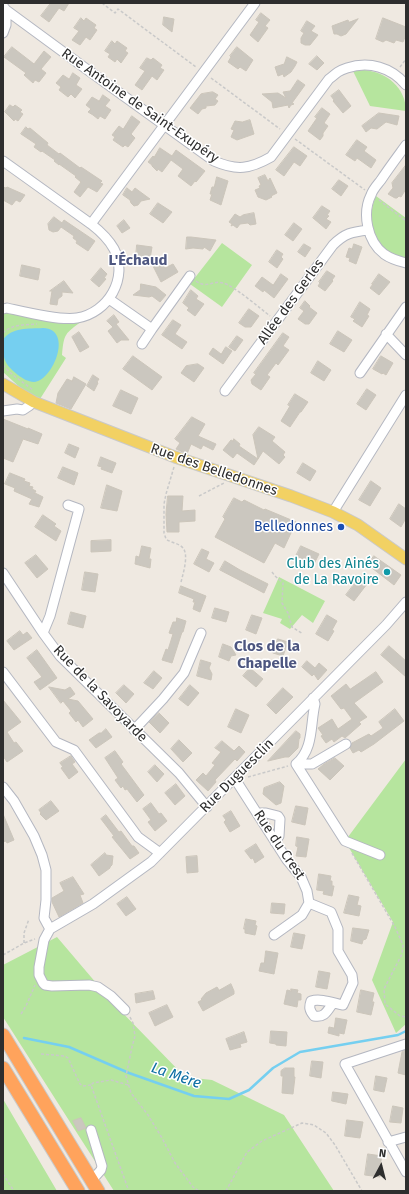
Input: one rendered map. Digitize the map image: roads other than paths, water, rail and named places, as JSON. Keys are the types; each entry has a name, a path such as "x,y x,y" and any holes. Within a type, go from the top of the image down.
{"highway":[{"path":"3,1035 95,1186"},
{"path":"3,1068 78,1191"}],"main road":[{"name":"Rue des Belledonnes","path":"3,378 16,391"},
{"name":"Rue des Belledonnes","path":"3,384 16,391 34,396 175,457 291,496 333,512 358,525 406,559"}],"street":[{"path":"92,224 164,124 255,3"},
{"path":"3,33 6,25 5,8"},
{"name":"Rue Antoine de Saint-Exupéry","path":"5,8 85,68 214,160 226,166 250,167 271,157 329,79 339,71 366,65 380,66 395,74 406,85"},
{"path":"406,144 371,194 366,216 368,230 373,241 382,253 395,260 406,263"},
{"path":"3,161 92,224 108,240 114,250 119,264 119,276 115,289 109,299 100,308 88,315 76,319 62,319 7,308 3,309"},
{"name":"Allée des Gerles","path":"225,391 333,245 341,237 351,232 368,230"},
{"path":"142,344 190,276"},
{"path":"109,299 152,329"},
{"path":"360,373 406,307"},
{"path":"386,334 406,355"},
{"path":"333,512 406,395"},
{"path":"3,411 17,409 23,410 34,396"},
{"path":"43,633 50,616 79,509 68,505"},
{"name":"Rue de la Savoyarde","path":"3,573 60,656 179,773 207,807"},
{"name":"Rue Duguesclin","path":"48,932 102,898 151,862 235,779 386,625 406,602"},
{"path":"134,730 163,699 184,673 201,633"},
{"path":"3,672 56,742 74,750 138,837 160,853"},
{"path":"296,764 304,757 310,739 314,704 313,698"},
{"path":"296,764 312,764 346,744"},
{"path":"296,764 345,841 380,855"},
{"name":"Rue du Crest","path":"235,779 287,860 302,876 309,903"},
{"path":"3,787 17,806 34,836 42,855 46,870 46,900 44,918 48,932 41,953 39,967 39,975 41,980 45,985 52,986 89,985 98,987 111,996 125,1010"},
{"path":"257,813 266,813 278,816 280,819 279,836 275,842"},
{"path":"274,935 302,915 309,903 331,912 338,929 338,951 352,976 353,983 343,1005 334,1003"},
{"path":"406,1044 345,1064 406,1172"},
{"path":"92,1130 102,1166 95,1186"},
{"path":"388,1142 406,1137"}],"water":[{"path":"43,328 52,331 57,337 59,345 57,355 48,373 41,379 34,382 23,379 9,367 5,360 3,340 6,336 15,331"}],"waterway":[{"name":"La Mère","path":"24,1038 69,1047 129,1073 194,1096 229,1099 249,1090 273,1068 300,1052 398,1035 406,1031"}],"place":[{"name":"Belledonnes","path":"341,527"},
{"name":"Club des Ainés de La Ravoire","path":"387,572"}],"district":[{"name":"L'Échaud","path":"138,261"},
{"name":"Clos de la Chapelle","path":"267,656"}]}
